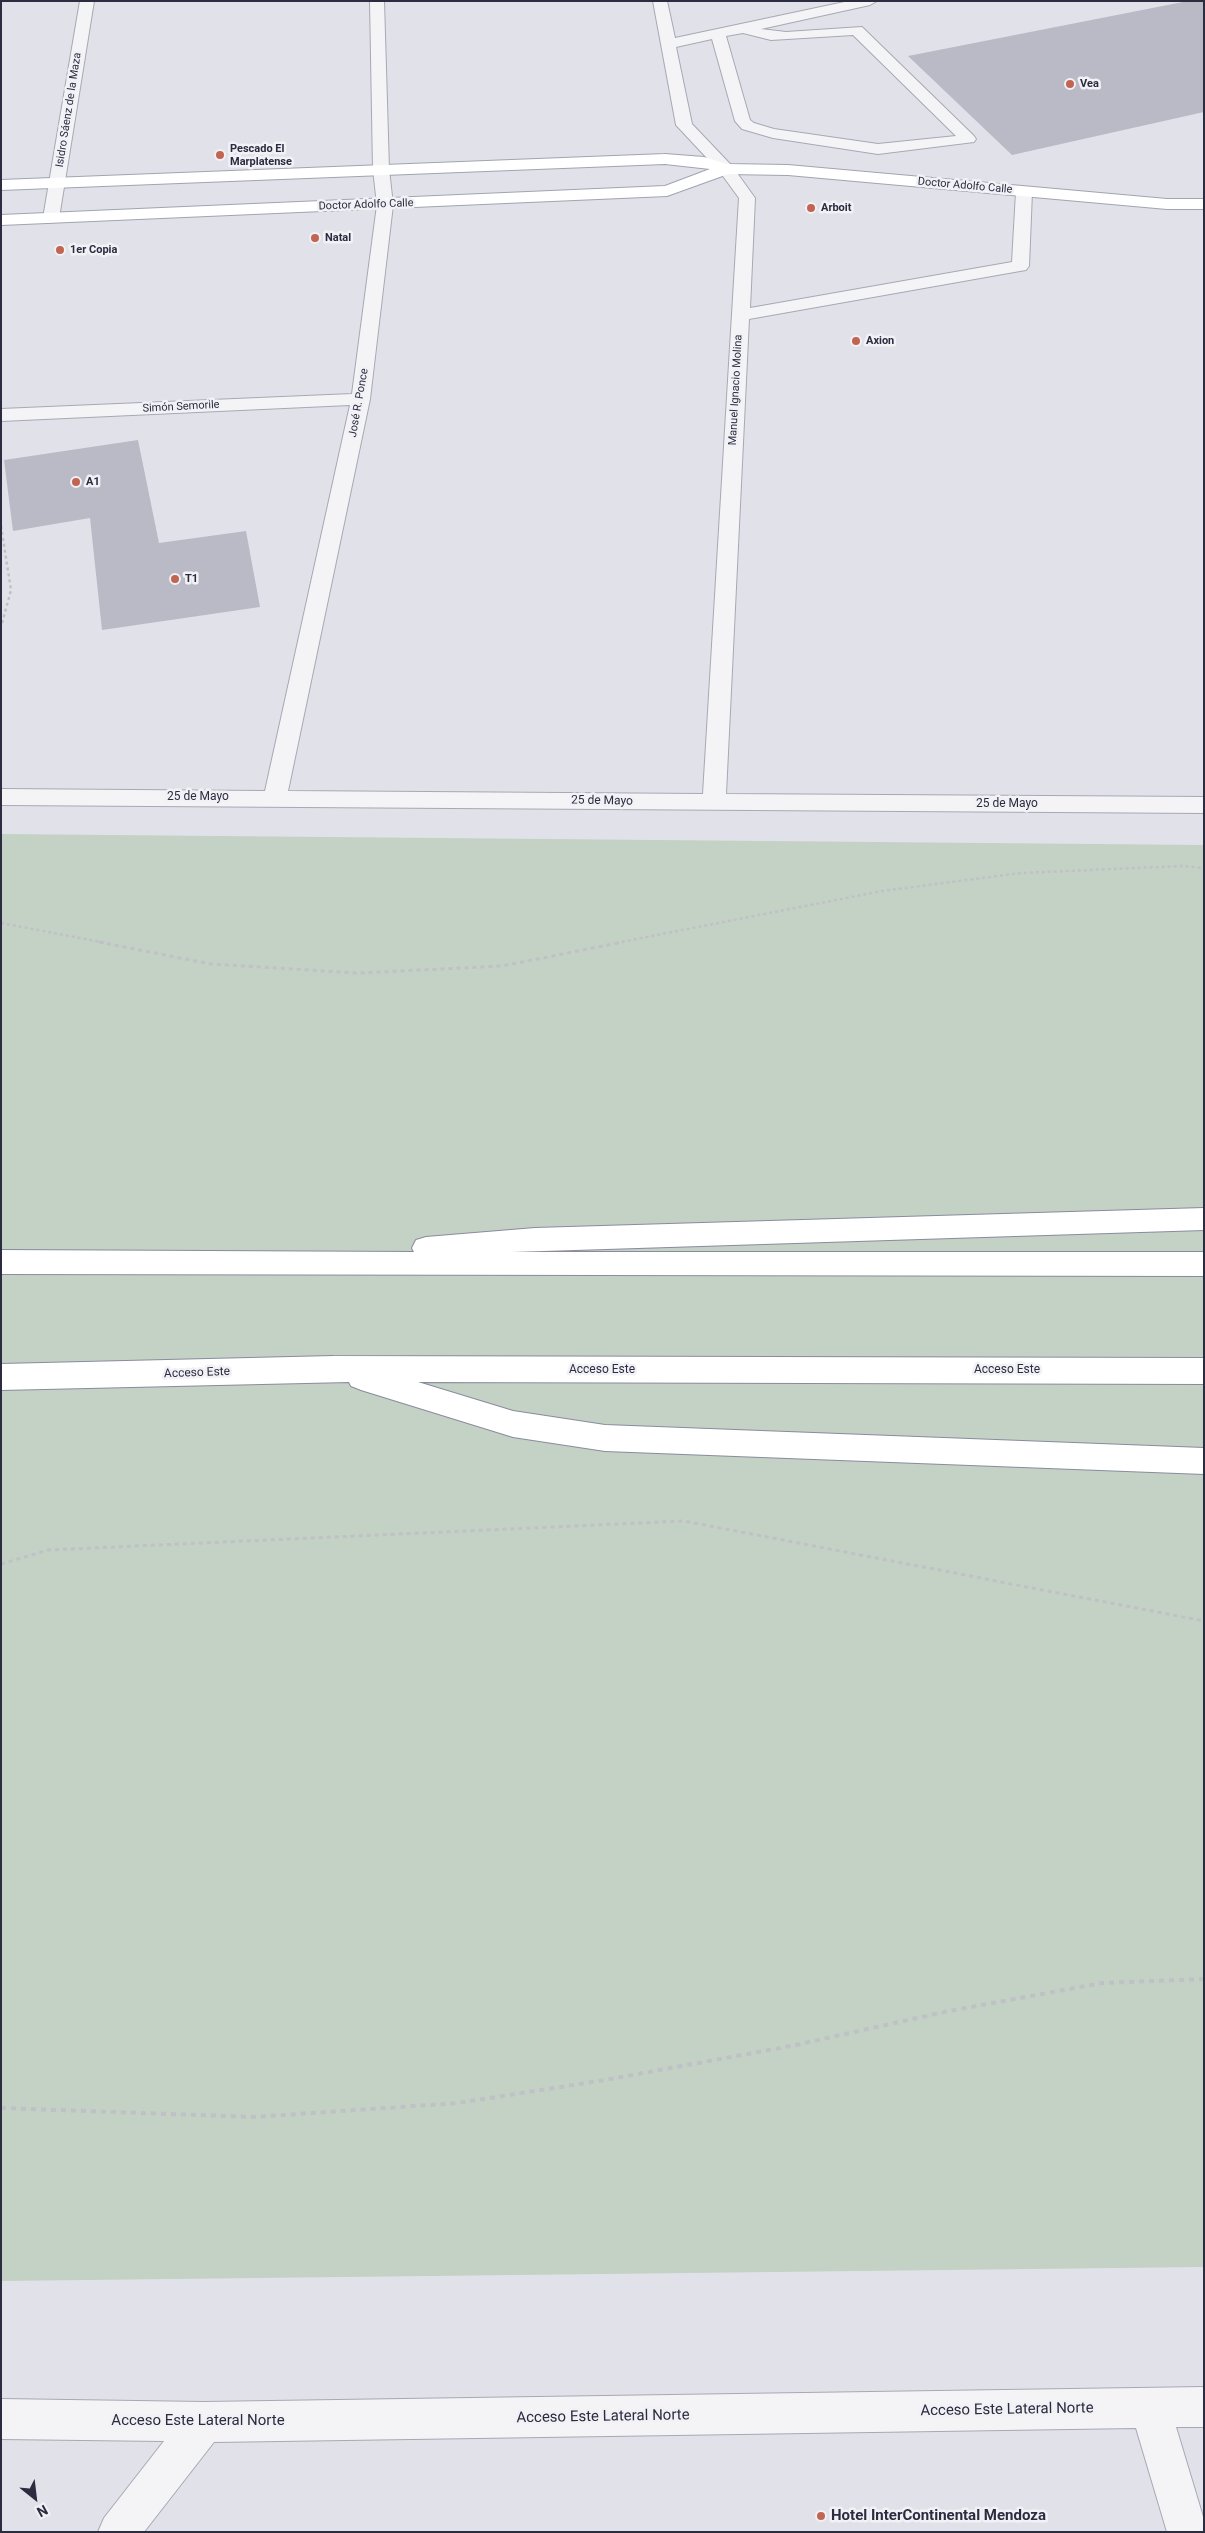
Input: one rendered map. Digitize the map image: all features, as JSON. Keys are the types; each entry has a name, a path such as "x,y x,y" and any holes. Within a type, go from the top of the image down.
{"main road":[{"name":"Doctor Adolfo Calle","path":"1,185 665,159 704,162 726,169 788,170 1167,204 1204,204"},
{"name":"Doctor Adolfo Calle","path":"1,220 385,205 667,191 726,169"},
{"path":"239,1264 535,1239 1204,1219"},
{"path":"1,1251 105,1263"},
{"path":"1,1262 239,1264 1204,1264"},
{"path":"333,1369 513,1424 605,1438 1204,1461"},
{"name":"Acceso Este","path":"1,1377 333,1369 1204,1371"},
{"path":"1,1384 52,1377"}],"street":[{"name":"Isidro Sáenz de la Maza","path":"51,218 87,1"},
{"name":"José R. Ponce","path":"275,797 361,399 385,205 381,169 377,1"},
{"name":"Manuel Ignacio Molina","path":"660,1 684,125 726,169 746,198 714,803"},
{"path":"668,44 870,1"},
{"path":"718,33 743,121 748,126 773,133 878,149 968,138 861,32 849,29 772,36 743,28"},
{"path":"740,316 1020,266 1024,192"},
{"name":"Simón Semorile","path":"1,415 361,399"},
{"name":"25 de Mayo","path":"1,797 275,797 714,803 1204,805"},
{"path":"1150,2408 1187,2532"},
{"name":"Acceso Este Lateral Norte","path":"1,2419 204,2422 1204,2408"},
{"path":"118,2532 204,2422"}],"path":[{"path":"1,526 11,590 1,627"},
{"path":"1,923 211,964 358,972 502,966 882,891 1021,873 1182,866 1204,868"},
{"path":"1,1564 48,1550 684,1521 1204,1621"},
{"path":"1,2108 255,2117 458,2103 605,2080 792,2046 950,2011 1102,1983 1204,1979"}],"green space":[{"path":"1,834 1204,845 1204,2267 1,2281"}],"building":[{"name":"Vea","path":"1188,1 1204,1 1204,112 1012,155 908,56"},
{"path":"138,440 159,543 246,531 260,607 102,630 90,518 13,531 4,460"}],"place":[{"name":"Vea","path":"1070,84"},
{"name":"Pescado El Marplatense","path":"220,155"},
{"name":"Arboit","path":"811,208"},
{"name":"Natal","path":"315,238"},
{"name":"1er Copia","path":"60,250"},
{"name":"Axion","path":"856,341"},
{"name":"A1","path":"76,482"},
{"name":"T1","path":"175,579"},
{"name":"Hotel InterContinental Mendoza","path":"821,2516"}]}
